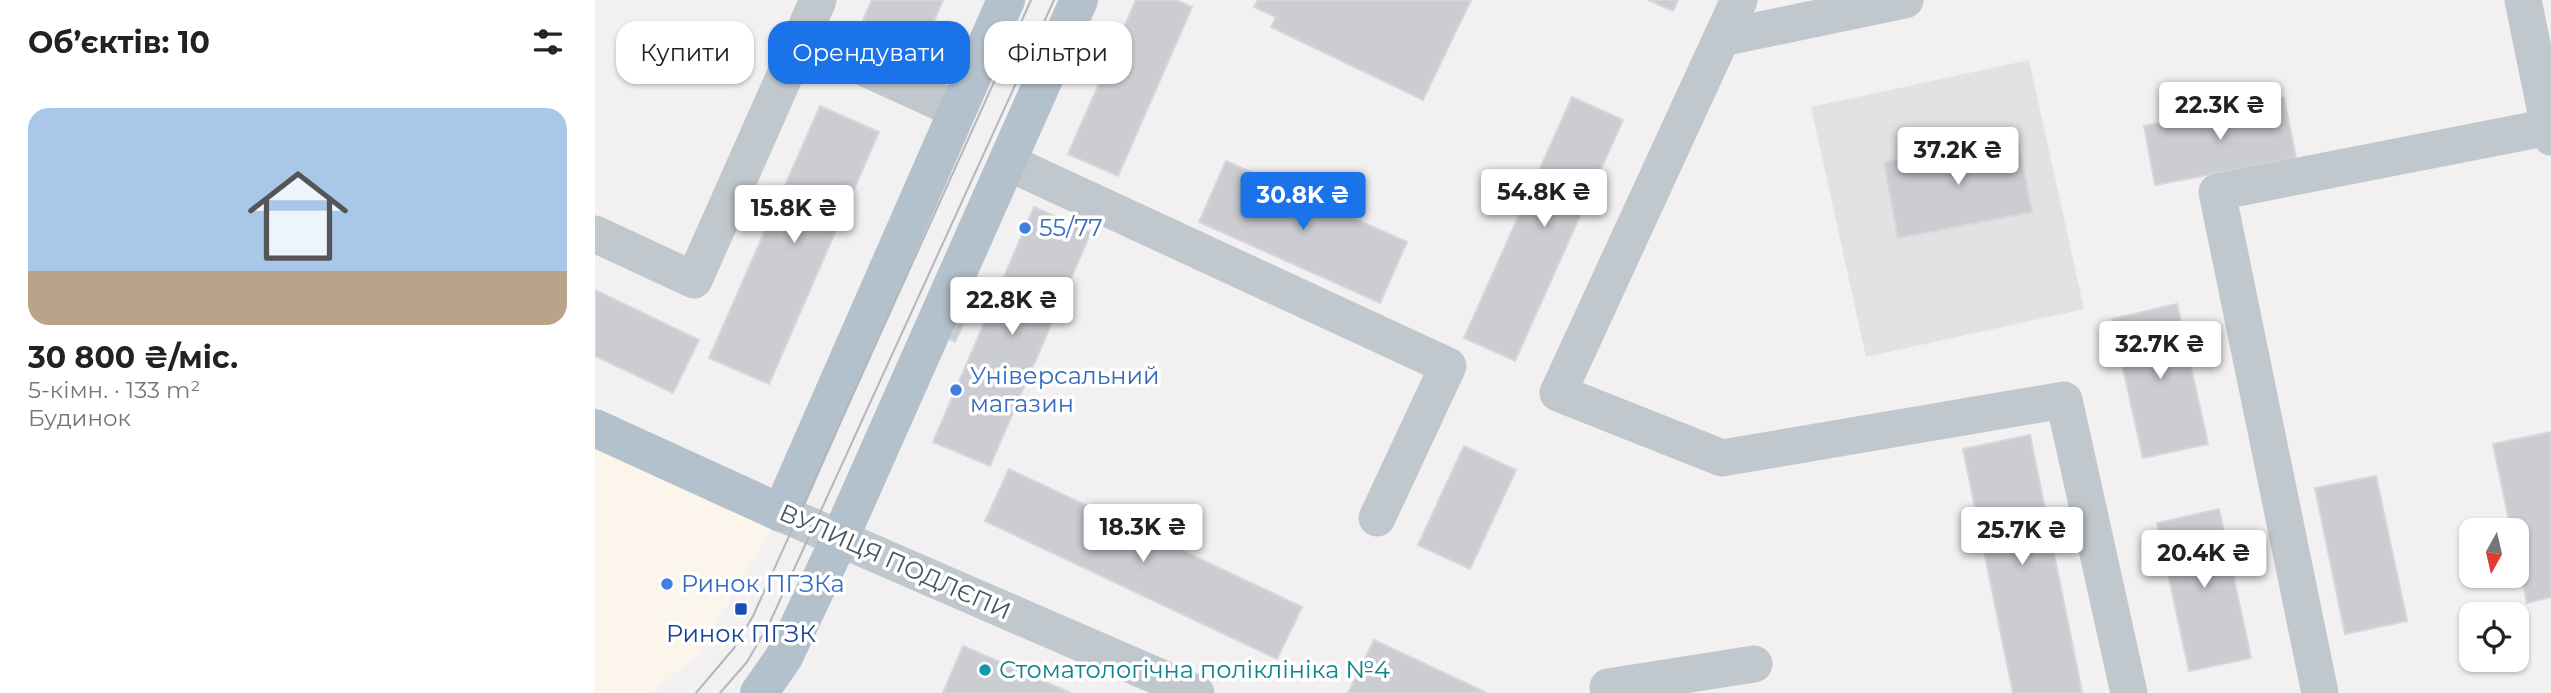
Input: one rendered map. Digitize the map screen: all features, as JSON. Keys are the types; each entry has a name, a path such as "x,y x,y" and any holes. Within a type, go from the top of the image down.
{"main road":[{"path":"781,513 1006,0"},
{"path":"759,693 781,675 1079,0"},
{"name":"ВУЛИЦЯ ПОДЛЄПИ","path":"595,428 781,513"}],"street":[{"path":"809,21 818,0"},
{"path":"1739,0 1558,393 1722,458 2064,400 2129,693"},
{"path":"1722,38 1905,0"},
{"path":"2320,693 2217,192 2550,132 2523,0"},
{"path":"595,234 694,280 781,84"},
{"path":"900,84 957,110"},
{"path":"1007,162 1448,366 1377,518"},
{"name":"ВУЛИЦЯ ПОДЛЄПИ","path":"781,513 1196,693"},
{"path":"1609,693 1608,687 1754,664"}],"shaded area":[{"path":"2029,60 2084,309 1866,357 1811,107"},
{"name":"Ринок ПГЗКа","path":"595,428 781,513 697,656 651,693 595,693"}],"building":[{"path":"872,0 943,0 934,21 863,20"},
{"path":"1136,0 1176,0 1192,7 1118,176 1068,154 1099,84 1132,84 1132,21 1127,21"},
{"path":"1258,0 1471,0 1423,100 1271,27 1276,17 1254,7"},
{"path":"1648,0 1678,0 1673,11"},
{"path":"1572,97 1623,120 1515,361 1464,338"},
{"path":"2284,98 2296,158 2155,185 2144,126"},
{"path":"820,106 879,132 769,384 709,358"},
{"path":"2017,136 2032,212 1898,238 1884,162"},
{"path":"1226,161 1407,242 1380,303 1199,222"},
{"path":"1034,207 1091,232 990,466 933,442"},
{"path":"595,290 699,340 673,393 595,356"},
{"path":"2177,304 2208,444 2143,458 2112,319"},
{"path":"957,323 963,325 955,342 949,339"},
{"path":"2551,432 2551,597 2527,602 2524,588 2529,588 2529,518 2508,518 2493,444"},
{"path":"2030,435 2082,692 2013,693 1963,449"},
{"path":"1464,446 1516,470 1470,569 1418,545"},
{"path":"1009,469 1302,607 1277,659 985,521"},
{"path":"2376,476 2407,621 2345,634 2315,488"},
{"path":"2219,509 2251,658 2189,671 2157,523"},
{"path":"1374,640 1487,693 1348,693"},
{"name":"Стоматологічна поліклініка №4","path":"963,646 1071,693 943,693"}],"tram line":[{"path":"696,693 734,648 753,616 1031,0"},
{"path":"720,693 747,662 770,622 1054,0"}],"place":[{"name":"55/77","path":"1025,228"},
{"name":"Універсальний магазин","path":"956,390"},
{"name":"Ринок ПГЗКа","path":"667,584"},
{"name":"Ринок ПГЗК","path":"741,609"},
{"name":"Стоматологічна поліклініка №4","path":"985,670"}]}
